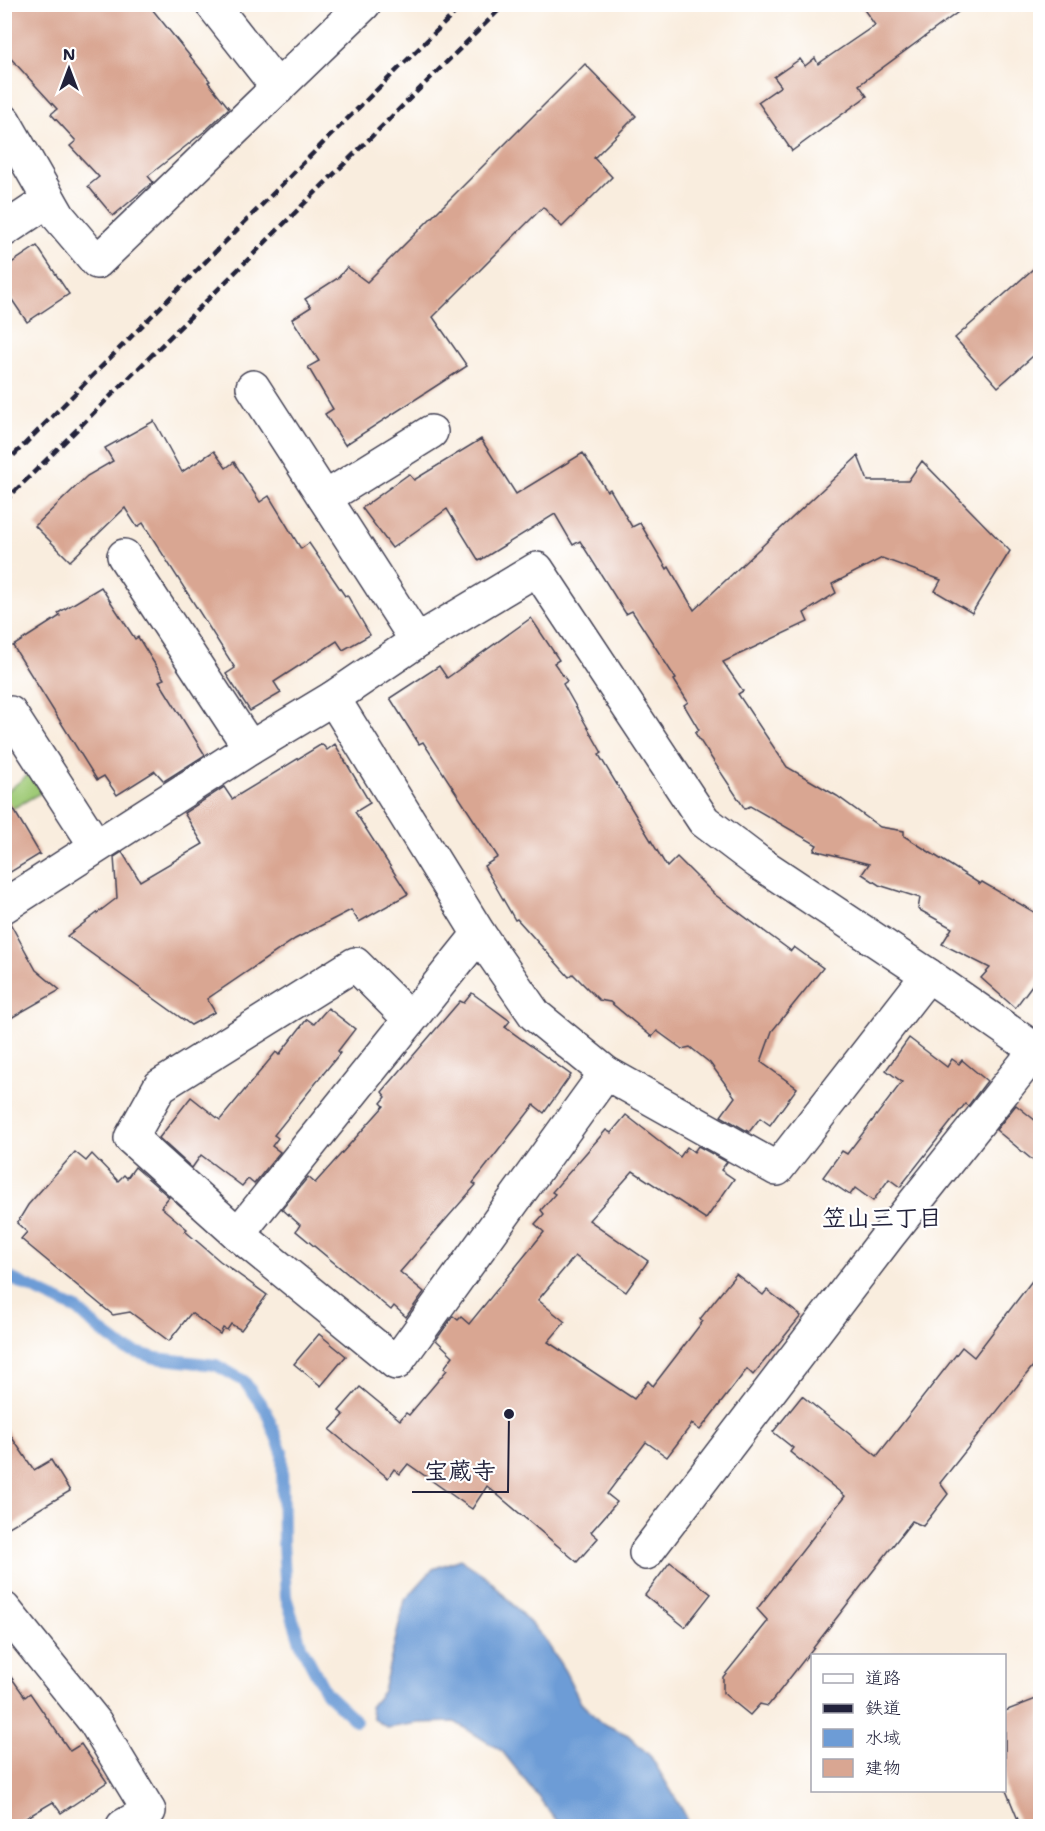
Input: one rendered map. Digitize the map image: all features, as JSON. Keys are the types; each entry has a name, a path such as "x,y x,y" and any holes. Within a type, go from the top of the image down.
{"street":[{"path":"212,4 278,88"},
{"path":"4,121 60,218 97,262 364,4"},
{"path":"4,230 49,200"},
{"path":"253,387 417,641"},
{"path":"325,498 431,432"},
{"path":"124,556 250,748"},
{"path":"4,906 250,748 333,698 417,641 537,568 704,821 758,862 1039,1049 881,1246 646,1553"},
{"path":"333,698 479,934 535,1015 606,1073 777,1170 928,975"},
{"path":"10,713 96,846"},
{"path":"238,1234 479,934"},
{"path":"410,1019 355,964 160,1086 131,1138 238,1234 396,1363 606,1073"},
{"path":"4,1609 95,1722 149,1811 123,1827"}],"green space":[{"path":"29,774 42,792 5,813 5,793"}],"water":[{"path":"460,1559 487,1577 544,1638 565,1671 581,1703 600,1722 628,1735 651,1757 686,1816 687,1826 565,1826 557,1821 502,1751 455,1722 418,1723 387,1728 373,1718 370,1707 383,1691 405,1600 433,1569"}],"building":[{"path":"4,4 148,4 229,108 205,131 148,176 153,182 113,216 88,186 99,177 70,146 76,141 51,114 57,109 4,51"},
{"path":"860,4 969,4 859,85 867,96 792,151 758,102 781,86 774,77 800,59 805,66 815,58 818,64 875,25"},
{"path":"585,64 636,116 594,158 612,177 562,227 543,207 433,317 467,366 345,445 325,414 333,409 308,367 319,361 292,319 311,307 305,299 338,278 347,267 367,282"},
{"path":"37,246 69,294 27,322 4,288 4,268"},
{"path":"1041,262 1041,349 998,387 955,338"},
{"path":"154,421 182,472 214,451 226,468 234,462 260,502 269,496 301,549 309,543 345,596 347,595 370,635 343,650 337,641 274,682 281,693 250,711 226,674 235,668 143,523 137,527 125,508 70,561 35,526 87,476 113,461 105,448"},
{"path":"481,439 516,494 583,453 607,491 610,489 632,527 640,523 694,610 858,456 868,481 908,481 922,461 1010,551 972,613 935,591 941,580 882,558 832,584 836,593 804,613 808,622 723,662 743,691 738,694 787,767 837,796 880,827 904,831 904,836 980,884 982,882 1041,916 1041,973 1015,1008 981,978 990,968 942,944 952,928 918,909 920,898 879,885 862,874 869,864 814,850 817,845 750,806 745,809 695,733 699,730 684,705 688,702 674,680 676,679 632,611 626,614 580,541 573,545 555,514 479,561 447,509 392,548 362,508 409,474 414,480"},
{"path":"101,587 135,639 138,637 164,679 159,681 205,755 164,781 155,771 117,795 104,776 97,780 13,646 60,616 58,613"},
{"path":"531,618 559,660 554,663 567,681 563,684 602,753 599,755 667,867 677,857 714,894 791,951 794,947 823,968 772,1031 761,1062 797,1088 770,1125 760,1118 749,1132 721,1116 735,1097 710,1063 690,1047 682,1049 657,1031 652,1037 610,1002 599,1000 573,974 569,977 517,919 515,920 484,866 498,857 423,742 419,744 390,698 439,666 447,678"},
{"path":"322,744 327,750 335,744 370,803 355,812 408,894 359,922 351,910 295,939 207,999 215,1012 191,1025 67,936 117,898 114,857 122,852 140,881 203,844 184,813 224,787 232,799"},
{"path":"4,793 40,854 4,876"},
{"path":"10,923 36,970 60,990 4,1022 4,925"},
{"path":"472,993 510,1021 505,1027 571,1075 544,1113 534,1105 473,1183 476,1185 400,1272 424,1292 406,1317 394,1306 391,1310 296,1231 300,1225 282,1209 308,1177 315,1183 384,1106 381,1103 386,1097 382,1092 460,1001 464,1003"},
{"path":"328,1008 355,1029 338,1051 340,1053 274,1135 278,1138 272,1146 280,1152 254,1184 248,1179 242,1186 201,1155 192,1168 159,1138 191,1097 220,1120 276,1052 279,1055 307,1019 314,1024"},
{"path":"909,1038 947,1067 952,1059 959,1064 962,1060 987,1081 968,1106 965,1104 900,1187 889,1179 873,1201 855,1188 850,1195 823,1177 842,1151 847,1154 902,1082 886,1070"},
{"path":"1016,1105 1041,1125 1041,1167 996,1130"},
{"path":"626,1115 680,1157 687,1147 694,1152 698,1146 727,1162 721,1170 734,1179 706,1219 633,1171 589,1220 648,1261 626,1292 575,1256 538,1300 565,1322 548,1342 634,1399 648,1381 653,1386 703,1321 700,1319 736,1274 763,1295 767,1290 801,1316 753,1375 747,1369 700,1430 692,1424 667,1457 646,1442 607,1494 617,1502 591,1532 598,1538 577,1562 487,1486 472,1509 408,1464 400,1474 394,1469 388,1478 330,1430 344,1415 339,1411 360,1387 400,1420 406,1413 409,1415 447,1370 444,1368 453,1356 436,1340 453,1316 458,1320 461,1317 469,1324 544,1232 535,1224 544,1214 541,1210 555,1194 552,1192 606,1130 611,1133"},
{"path":"75,1152 86,1161 92,1154 118,1181 124,1175 127,1178 135,1167 169,1197 161,1207 187,1229 185,1231 220,1261 267,1295 241,1330 231,1324 227,1330 223,1328 220,1334 191,1313 169,1341 130,1312 113,1315 21,1239 27,1232 17,1223 28,1205"},
{"path":"1041,1269 1041,1356 940,1483 948,1494 923,1526 912,1521 768,1706 760,1704 750,1715 723,1693 723,1677 768,1621 757,1609 845,1496 790,1452 793,1448 773,1432 802,1396 877,1456 962,1347 974,1357"},
{"path":"319,1334 346,1356 321,1386 294,1364"},
{"path":"4,1426 34,1470 51,1460 70,1491 4,1530"},
{"path":"670,1562 711,1594 685,1627 645,1595"},
{"path":"4,1667 25,1697 30,1693 70,1751 81,1744 107,1782 61,1813 53,1802 11,1827 4,1827"},
{"path":"1041,1697 1041,1827 1021,1827 1006,1790 1006,1711"}],"waterway":[{"path":"4,1275 78,1310 125,1349 156,1358 216,1365 244,1381 266,1411 282,1452 286,1597 301,1645 326,1693 356,1721"}],"railway":[{"path":"4,465 464,4"},
{"path":"4,502 505,4"}],"place":[{"name":"宝蔵寺","path":"509,1414"}],"district":[{"name":"笠山三丁目","path":"882,1218"}]}
